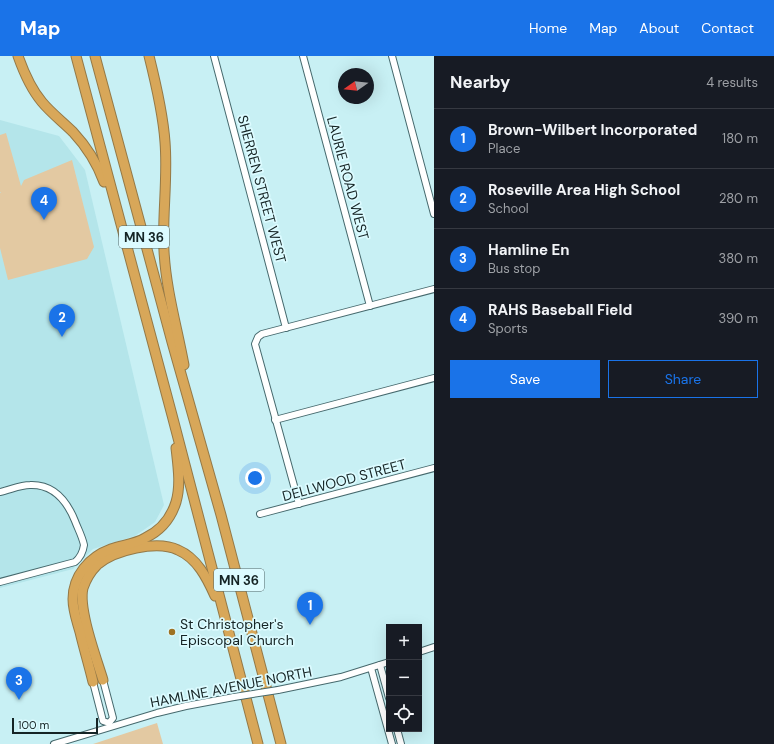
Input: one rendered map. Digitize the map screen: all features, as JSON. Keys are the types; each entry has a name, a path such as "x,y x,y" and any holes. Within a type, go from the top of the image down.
{"highway":[{"path":"18,56 28,82 35,93 50,111 75,134 90,154 100,172 122,229"},
{"name":"MN 36","path":"76,56 229,629 258,744"},
{"name":"MN 36","path":"95,56 172,342 221,515 281,744"},
{"path":"148,56 161,107 166,143 164,228 166,270 193,418"},
{"path":"93,682 74,607 74,590 76,582 84,568 98,555 144,539 158,530 169,518 176,502 178,485 178,469 172,415"},
{"path":"103,680 84,611 82,596 86,582 93,569 104,560 114,555 154,545 171,547 188,555 199,567 209,582 229,629"}],"street":[{"name":"SHERREN STREET WEST","path":"214,56 286,328"},
{"name":"LAURIE ROAD WEST","path":"303,56 370,306"},
{"path":"392,56 434,214"},
{"path":"299,504 255,344 258,337 262,334 434,289"},
{"path":"275,420 434,378"},
{"name":"DELLWOOD STREET","path":"260,514 434,468"},
{"path":"0,492 28,485 38,485 53,491 64,500 69,508 84,545 80,557 75,562 0,582"},
{"path":"422,651 434,647"},
{"name":"HAMLINE AVENUE NORTH","path":"54,744 109,725 172,709 341,677 386,663"},
{"path":"380,665 388,696"},
{"path":"371,668 392,744"},
{"path":"93,682 103,721 109,725 113,718 103,680"},
{"path":"398,732 401,744"}],"shaded area":[{"path":"0,120 59,136 85,170 164,505 155,522 135,536 93,549 73,569 0,588"},
{"path":"6,133 21,186 24,180 72,160 94,247 87,259 8,280 0,248 0,135"},
{"path":"157,723 163,744 93,744"}],"place":[{"name":"RAHS Baseball Field","path":"44,220"},
{"name":"Roseville Area High School","path":"62,337"},
{"name":"Brown-Wilbert Incorporated","path":"310,625"},
{"name":"St Christopher's Episcopal Church","path":"172,632"},
{"name":"Hamline En","path":"19,700"}]}
